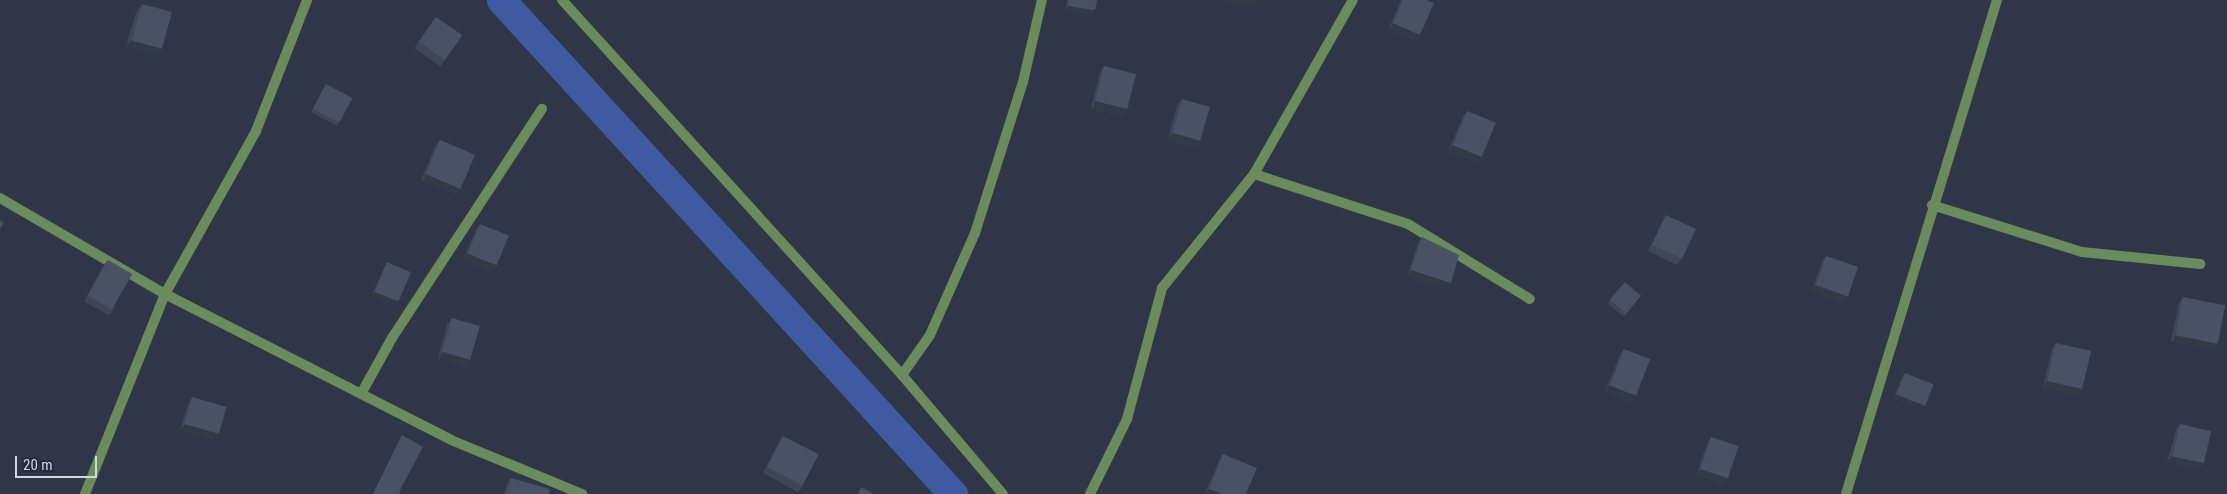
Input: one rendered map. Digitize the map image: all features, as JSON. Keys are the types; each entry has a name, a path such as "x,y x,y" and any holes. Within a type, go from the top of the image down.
{"street":[{"path":"85,494 165,294 256,131 307,0"},
{"path":"562,0 902,375 1003,494"},
{"path":"902,375 930,335 975,234 1023,82 1042,0"},
{"path":"1090,494 1127,419 1162,288 1254,174 1353,0"},
{"path":"1846,494 1932,205 1997,0"},
{"path":"360,394 392,338 542,109"},
{"path":"1254,174 1408,224 1530,299"},
{"path":"0,198 165,294 360,394 451,440 582,494"},
{"path":"1932,205 2082,252 2200,264"}],"building":[{"path":"1069,0 1097,0 1095,10 1068,6"},
{"path":"1403,0 1427,0 1434,3 1420,35 1393,23"},
{"path":"142,4 172,12 162,49 132,41"},
{"path":"436,17 462,35 445,60 419,42"},
{"path":"1104,66 1136,74 1127,109 1095,101"},
{"path":"326,84 352,98 339,123 313,109"},
{"path":"1182,99 1210,107 1200,141 1172,133"},
{"path":"1467,111 1496,123 1482,157 1453,145"},
{"path":"440,140 475,155 461,189 426,174"},
{"path":"1666,215 1696,229 1682,259 1652,245"},
{"path":"0,220 4,223 0,229"},
{"path":"480,224 509,236 497,265 468,254"},
{"path":"1422,237 1459,255 1451,283 1411,270"},
{"path":"1826,256 1858,267 1848,296 1816,285"},
{"path":"108,260 132,274 112,310 88,296"},
{"path":"387,262 411,272 398,302 374,291"},
{"path":"1625,282 1641,296 1626,313 1610,299"},
{"path":"2183,297 2225,305 2218,343 2176,335"},
{"path":"452,318 480,326 470,360 442,352"},
{"path":"2056,343 2091,351 2082,389 2047,381"},
{"path":"1624,349 1650,359 1636,395 1610,385"},
{"path":"1905,373 1934,385 1925,406 1896,394"},
{"path":"192,397 227,407 219,434 184,424"},
{"path":"2180,424 2211,431 2204,463 2173,456"},
{"path":"402,435 423,447 399,494 373,494"},
{"path":"783,436 819,454 803,485 767,467"},
{"path":"1711,437 1739,446 1728,478 1700,469"},
{"path":"1223,454 1257,468 1246,494 1222,494 1209,489"},
{"path":"511,478 550,489 549,494 506,494"},
{"path":"861,487 874,494 858,494"}],"waterway":[{"path":"501,0 953,494"}]}
